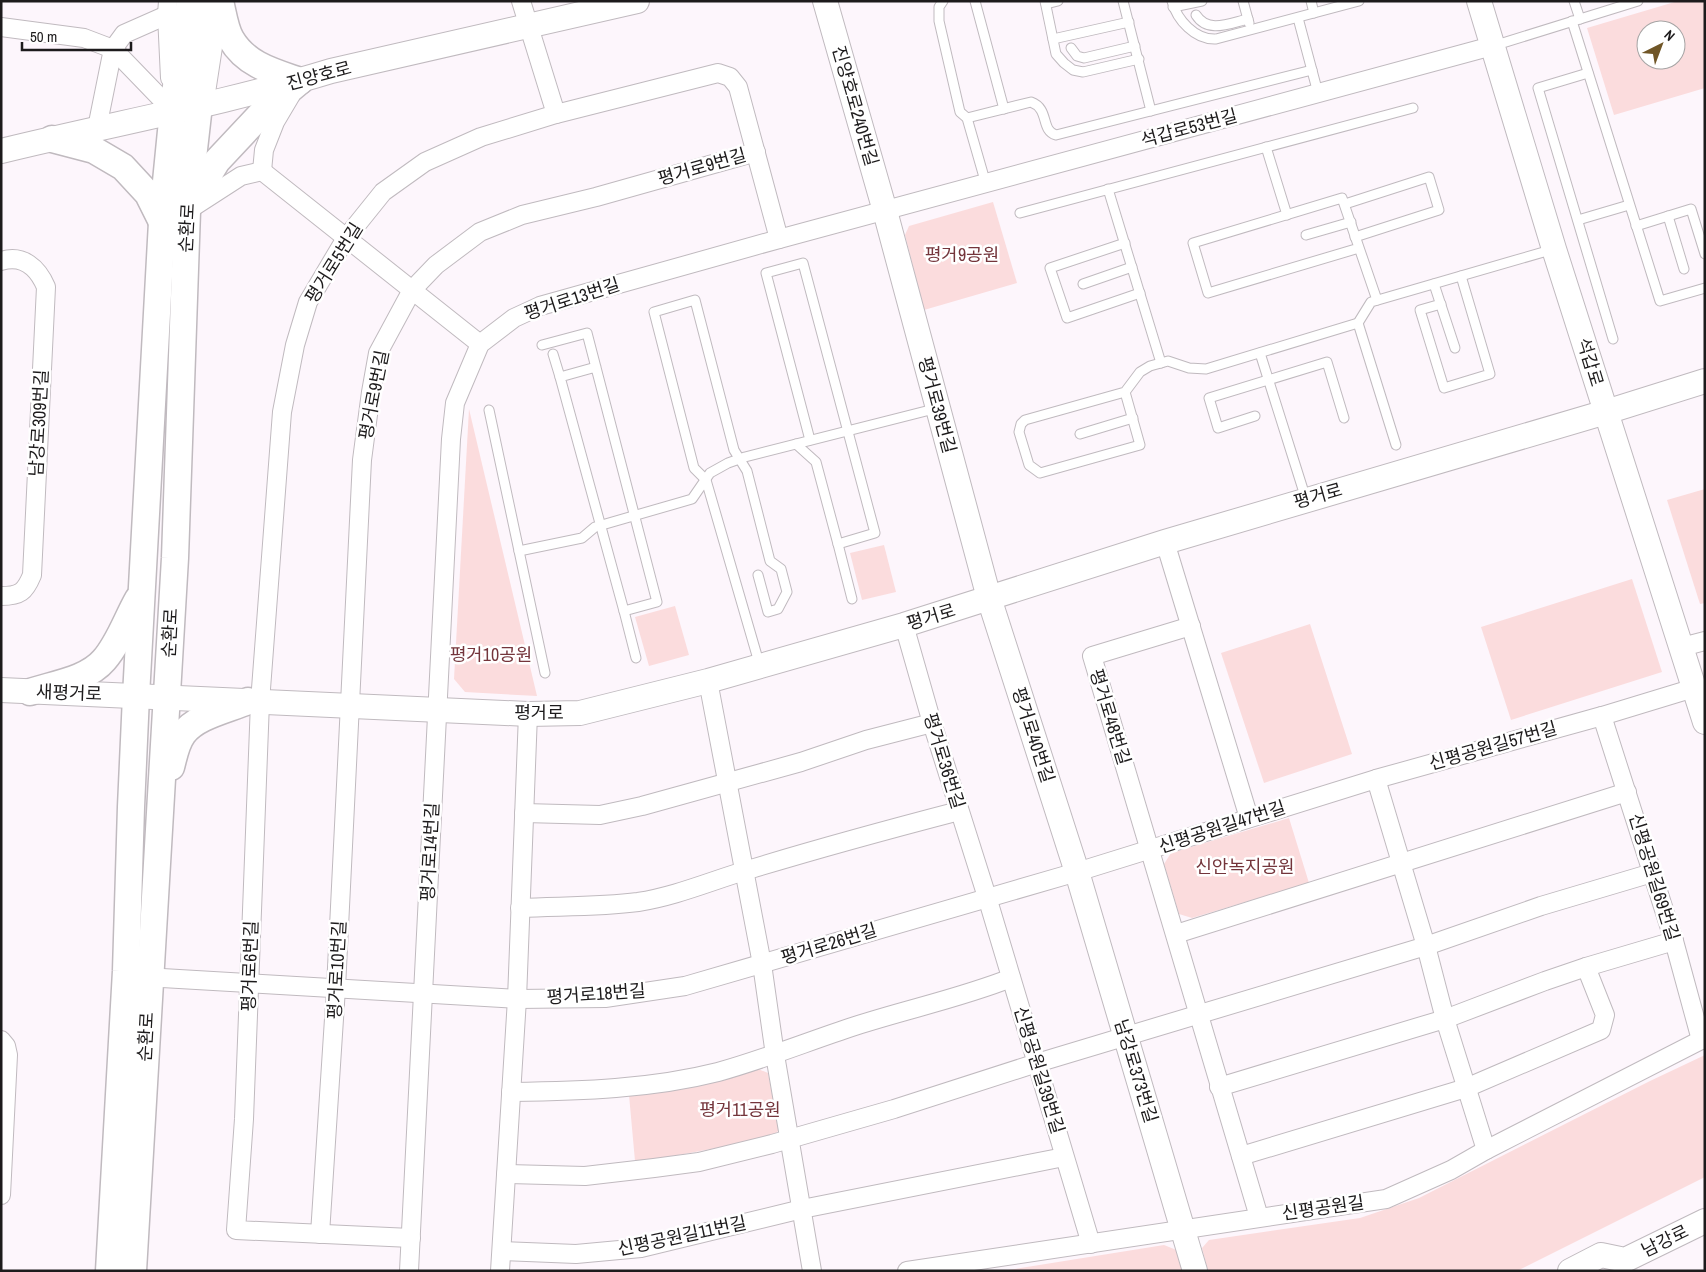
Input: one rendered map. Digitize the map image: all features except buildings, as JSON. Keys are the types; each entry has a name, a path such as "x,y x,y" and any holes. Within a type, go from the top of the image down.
{"highway":[{"name":"순환로","path":"173,111 192,1"},
{"name":"순환로","path":"200,105 215,1"}],"main road":[{"path":"220,1 230,38 240,52 263,69 300,81"},
{"path":"187,211 217,161 263,112 300,81"},
{"name":"순환로","path":"121,1269 167,697 175,558 187,211 200,105"},
{"name":"순환로","path":"121,1269 131,807 162,222 173,111"},
{"path":"52,139 94,150 123,167 148,194 162,222"},
{"path":"30,692 78,676 97,667 111,650 142,592"},
{"path":"121,1269 162,978 165,881 159,807 182,734 193,723 202,718 254,702"}],"street":[{"path":"521,1 556,114"},
{"name":"진양호로","path":"1,152 300,81 332,71 637,1"},
{"name":"진양호로240번길","path":"825,1 885,211"},
{"name":"석갑로","path":"1479,1 1554,249 1705,722"},
{"path":"167,8 168,64 173,111"},
{"path":"97,128 113,49 124,34 167,8"},
{"path":"1,27 84,38 113,49 173,111"},
{"name":"석갑로53번길","path":"885,211 1492,46"},
{"name":"평거로5번길","path":"254,702 282,412 295,345 308,302 346,238 383,192 425,162 481,136 556,114 712,74 724,74 734,81 738,87 756,152"},
{"path":"262,171 264,150 275,122 300,81"},
{"path":"756,152 779,240"},
{"name":"평거로9번길","path":"350,706 362,460 371,392 378,354 412,290 436,265 488,228 522,215 596,197 756,152"},
{"path":"187,211 241,176 262,171"},
{"path":"262,171 480,344"},
{"name":"평거로13번길","path":"437,710 450,447 455,403 480,344 514,318 540,306 885,211"},
{"name":"평거로39번길","path":"885,211 990,598"},
{"name":"남강로309번길","path":"1,261 18,259 30,264 40,274 46,288 32,575 26,588 20,593 13,596 1,596"},
{"name":"평거로","path":"136,696 528,714 580,713 708,681 904,625 1306,499 1606,412 1705,381"},
{"path":"1165,542 1250,818"},
{"name":"평거로40번길","path":"990,598 1077,872"},
{"name":"평거로36번길","path":"904,625 932,723 987,897"},
{"name":"평거로48번길","path":"1150,848 1092,656 1191,626"},
{"path":"1682,647 1705,641"},
{"name":"평거로26번길","path":"708,681 762,964 1077,872 1150,848"},
{"name":"신평공원길57번길","path":"1376,779 1602,716 1694,688"},
{"name":"새평거로","path":"1,690 136,696"},
{"name":"평거로6번길","path":"254,702 249,983 244,1120 236,1230 320,1234"},
{"name":"평거로10번길","path":"320,1234 336,988 350,706"},
{"name":"평거로14번길","path":"409,1271 437,710"},
{"path":"500,1271 517,999 528,714"},
{"name":"신평공원길69번길","path":"1602,716 1674,941 1703,1039"},
{"path":"524,813 600,816 727,783 801,762 866,740 932,723"},
{"path":"1376,779 1426,946 1445,1019 1486,1150"},
{"name":"신평공원길47번길","path":"1259,1217 1219,1087 1200,1014 1150,848 1376,779"},
{"path":"1176,934 1627,792"},
{"path":"520,908 639,902 690,889 831,845 960,811"},
{"name":"남강로373번길","path":"1077,872 1195,1271"},
{"path":"506,1174 585,1176 654,1168 699,1162 790,1140 959,1089 1037,1063 1426,946 1541,906 1652,873"},
{"name":"신평공원길39번길","path":"987,897 1090,1244"},
{"path":"1219,1087 1445,1019 1586,967 1674,941"},
{"path":"762,964 775,1054 812,1271"},
{"name":"평거로18번길","path":"162,978 517,999 606,998 686,986 762,964"},
{"path":"1241,1156 1466,1088 1602,1030 1605,1015 1586,967"},
{"path":"511,1092 588,1091 654,1084 717,1072 855,1026 982,990 1011,978"},
{"name":"신평공원길","path":"907,1271 1386,1199 1451,1170 1486,1150 1703,1039"},
{"path":"1,1040 6,1046 8,1055 1,1195"},
{"name":"신평공원길11번길","path":"502,1251 576,1254 641,1248 802,1209 1064,1157"},
{"name":"남강로","path":"1570,1271 1601,1256 1623,1265 1705,1222"},
{"path":"320,1234 411,1238"}],"lane":[{"path":"943,1 939,7 939,20 960,112 967,118 986,184"},
{"path":"975,1 1004,110"},
{"path":"1058,1 1046,3 1056,54 1073,70 1083,72 1139,59"},
{"path":"1123,1 1151,111"},
{"path":"1202,1 1173,4 1188,28 1208,40 1298,18 1341,4 1359,1"},
{"path":"1243,1 1251,30"},
{"path":"1311,1 1314,13"},
{"path":"1574,1 1576,20 1588,72 1660,302 1705,288"},
{"path":"1492,46 1638,1"},
{"path":"1196,15 1200,22 1213,27 1248,19"},
{"path":"1298,18 1318,93"},
{"path":"1053,39 1129,22"},
{"path":"1071,48 1077,56 1084,58 1135,46"},
{"path":"967,118 1031,102 1037,104 1044,113 1048,130 1056,135 1312,70"},
{"path":"1588,72 1538,88 1613,339"},
{"path":"1020,213 1413,108"},
{"path":"1266,147 1287,215"},
{"path":"1344,204 1429,177 1439,210 1355,236"},
{"path":"1108,189 1161,363"},
{"path":"1359,248 1208,293 1193,243 1342,198 1377,300"},
{"path":"1578,220 1630,205"},
{"path":"1636,226 1691,209 1705,254"},
{"path":"1668,216 1684,269"},
{"path":"1306,235 1351,222"},
{"path":"1125,244 1050,268 1067,318 1140,293"},
{"path":"1125,392 1140,445 1040,474 1029,465 1019,432 1021,424 1025,420 1125,392 1140,372 1150,366 1168,361 1188,368 1206,369 1358,323 1371,302 1554,249"},
{"path":"810,440 766,273 803,263 876,533 838,544"},
{"path":"1083,284 1132,267"},
{"path":"1441,304 1420,310 1444,388 1490,374 1460,276"},
{"path":"1434,284 1455,348"},
{"path":"758,575 768,612 778,609 787,592 781,569 770,561 747,471 734,450 694,300 654,312 694,468 706,480 760,666"},
{"path":"1358,323 1396,445"},
{"path":"542,345 587,333 658,602 624,611"},
{"path":"1260,353 1306,499"},
{"path":"553,354 636,658"},
{"path":"1255,416 1218,428 1209,398 1327,362 1344,418"},
{"path":"560,377 596,367"},
{"path":"519,551 582,538 600,525 692,499 710,474 739,459 938,408"},
{"path":"489,410 545,673"},
{"path":"1080,434 1133,418"},
{"path":"796,444 816,462 852,599"}],"green space":[{"path":"1678,1 1705,1 1705,88 1614,115 1587,28"},
{"name":"평거9공원","path":"993,202 1017,283 924,310 905,235 909,226"},
{"name":"평거10공원","path":"469,409 537,696 465,692 454,679"},
{"path":"1705,489 1705,603 1700,604 1667,500"},
{"path":"884,545 896,592 862,600 850,553"},
{"path":"1632,579 1662,672 1511,720 1481,627"},
{"path":"675,606 689,655 649,666 635,617"},
{"path":"1310,624 1352,754 1264,783 1221,653"},
{"name":"신안녹지공원","path":"1289,818 1309,883 1192,918 1179,914 1164,864 1171,853"},
{"path":"1705,1055 1705,1177 1517,1271 1208,1271 1202,1248 1209,1240 1360,1218 1419,1198"},
{"name":"평거11공원","path":"758,1069 768,1073 779,1130 771,1138 635,1161 629,1095 710,1082"},
{"path":"1164,1245 1179,1251 1184,1271 1002,1271"}]}
